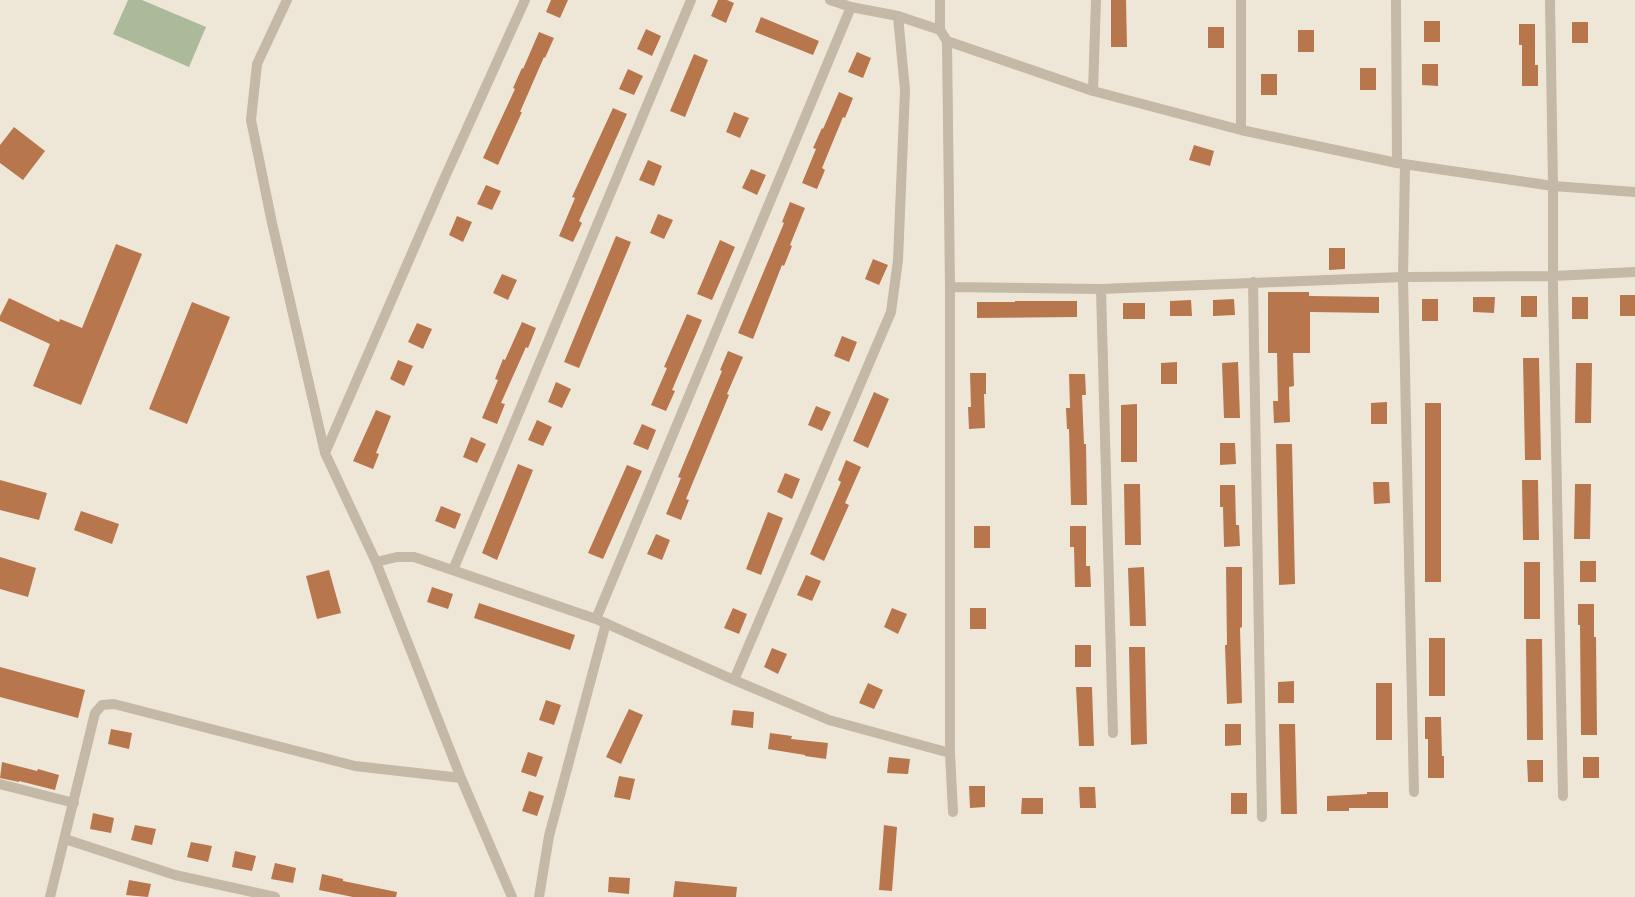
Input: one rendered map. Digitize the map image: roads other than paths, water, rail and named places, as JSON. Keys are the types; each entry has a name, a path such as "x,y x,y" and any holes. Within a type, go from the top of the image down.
{"street":[{"path":"286,0 257,64 251,120 272,223 325,453 376,562 461,778 512,897"},
{"path":"325,453 442,184 525,0"},
{"path":"454,570 691,0"},
{"path":"830,0 851,7 898,16 940,30"},
{"path":"940,0 940,30 947,41 950,287 950,752 953,812"},
{"path":"1093,91 1096,0"},
{"path":"1241,0 1241,130"},
{"path":"1396,0 1401,164 1414,792"},
{"path":"1550,0 1553,276 1563,796"},
{"path":"596,619 851,7"},
{"path":"734,680 891,312 898,260 905,90 898,16"},
{"path":"947,41 1093,91 1241,130 1401,164 1553,186 1635,192"},
{"path":"950,287 1101,289 1253,282 1553,276 1635,272"},
{"path":"1253,282 1262,817"},
{"path":"1101,289 1113,733"},
{"path":"376,562 397,557 414,556 596,619 829,720 950,752"},
{"path":"540,897 549,836 606,623"},
{"path":"50,897 95,713 102,705 114,704 356,766 461,778"},
{"path":"0,784 74,803"},
{"path":"65,839 175,875 275,897"}]}
